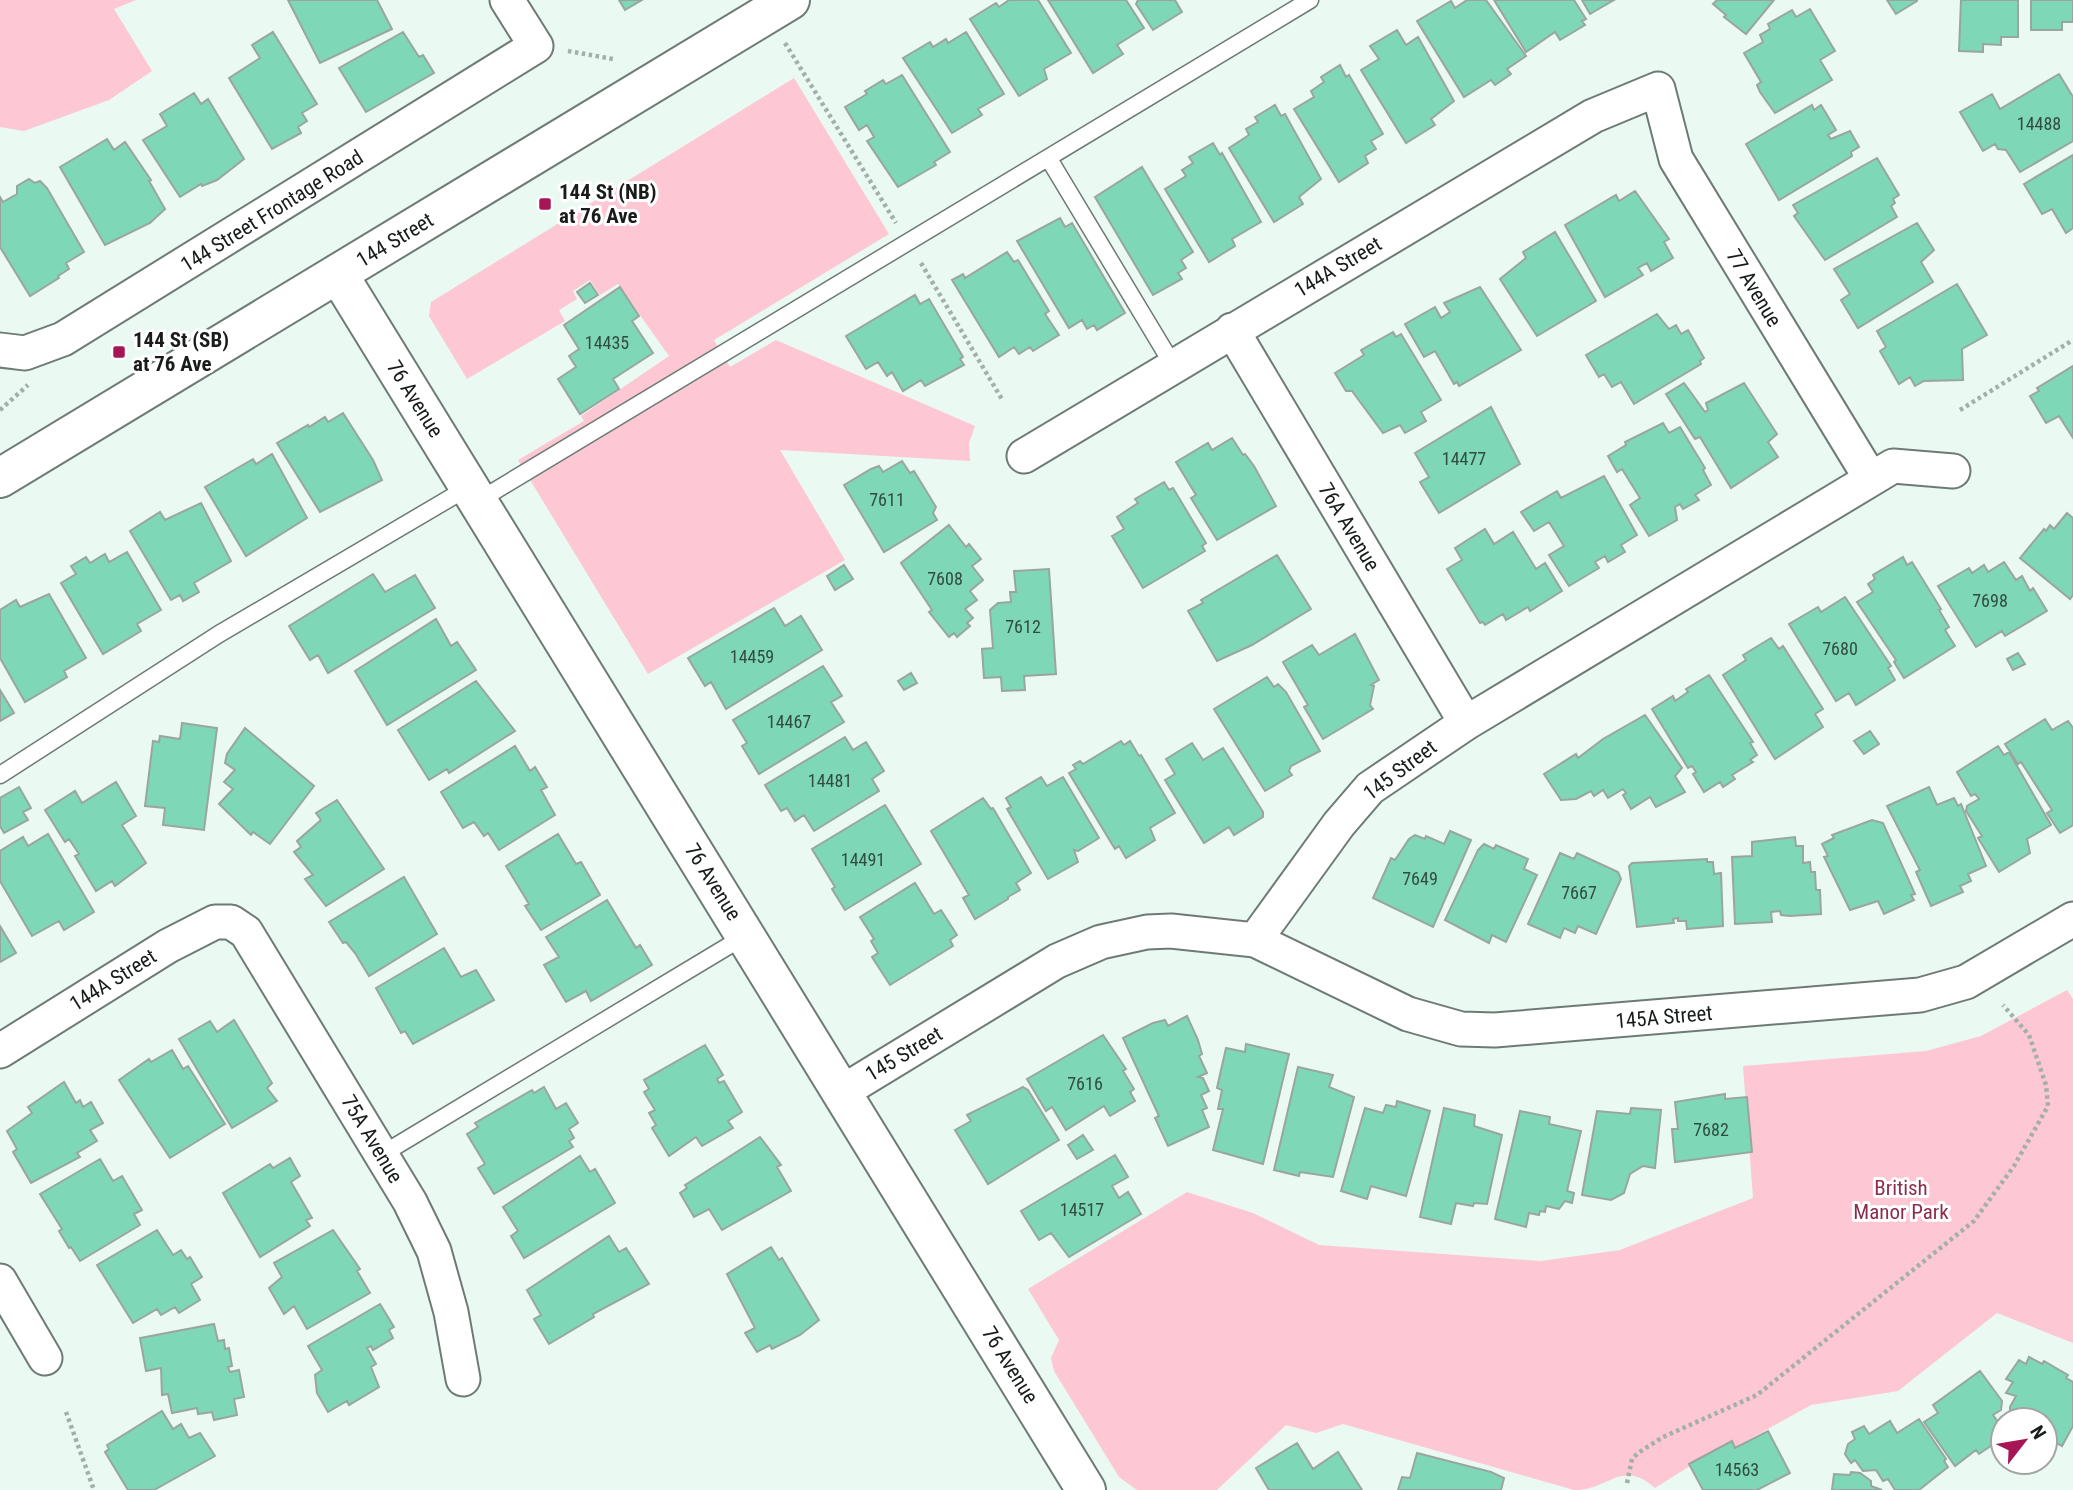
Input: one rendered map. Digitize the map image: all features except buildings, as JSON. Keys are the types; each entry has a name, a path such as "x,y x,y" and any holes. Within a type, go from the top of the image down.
{"street":[{"path":"507,0 552,48"},
{"name":"144 Street","path":"0,478 790,0"},
{"name":"144 Street Frontage Road","path":"0,350 25,353 63,339 552,48"},
{"name":"144A Street","path":"1024,456 1593,116 1658,89"},
{"name":"77 Avenue","path":"1658,89 1676,159 1871,479"},
{"name":"76 Avenue","path":"338,274 1086,1490"},
{"name":"76A Avenue","path":"1232,330 1466,723"},
{"name":"145 Street","path":"842,1092 1057,961 1101,942 1147,932 1171,931 1255,940 1339,824 1370,788 1466,723 1893,466 1953,471"},
{"name":"145A Street","path":"1255,940 1408,1014 1461,1029 1494,1030 1920,995 1966,982 2073,919"},
{"name":"144A Street","path":"0,1051 168,946 215,922 231,922"},
{"name":"75A Avenue","path":"231,922 246,932 410,1202 434,1251 451,1312 463,1379"},
{"path":"0,1281 45,1358"}],"lane":[{"path":"0,775 219,634 474,494 1049,159 1311,0"},
{"path":"1049,159 1173,365"},
{"path":"381,1155 746,935"}],"path":[{"path":"552,48 613,58"},
{"path":"1960,410 2073,340"},
{"path":"1627,1483 1632,1459 1639,1453 1663,1437 1757,1395 1974,1221 2014,1166 2048,1106 2046,1084 2029,1035 2003,1005"},
{"path":"66,1412 94,1490"}],"green space":[{"path":"0,0 136,0 114,9 152,71 109,100 24,131 0,127"},
{"path":"794,78 889,234 714,340 730,367 776,340 975,426 969,443 970,461 780,450 845,560 648,674 518,460 584,421 581,416 669,356 618,284 600,295 590,280 573,291 577,299 559,310 565,321 467,379 429,316 431,302"},
{"name":"British Manor Park","path":"2067,990 2073,999 2073,1343 1997,1313 1898,1391 1811,1405 1737,1446 1717,1449 1655,1488 1643,1479 1624,1475 1586,1489 1574,1490 1343,1424 1316,1433 1286,1425 1217,1490 1137,1490 1119,1477 1054,1371 1051,1358 1059,1340 1028,1289 1187,1192 1253,1213 1319,1245 1541,1261 1620,1250 1753,1198 1743,1066 1926,1051 1981,1036"}],"place":[{"name":"144 St (NB) at 76 Ave","path":"545,204"},
{"name":"144 St (SB) at 76 Ave","path":"119,352"}]}
